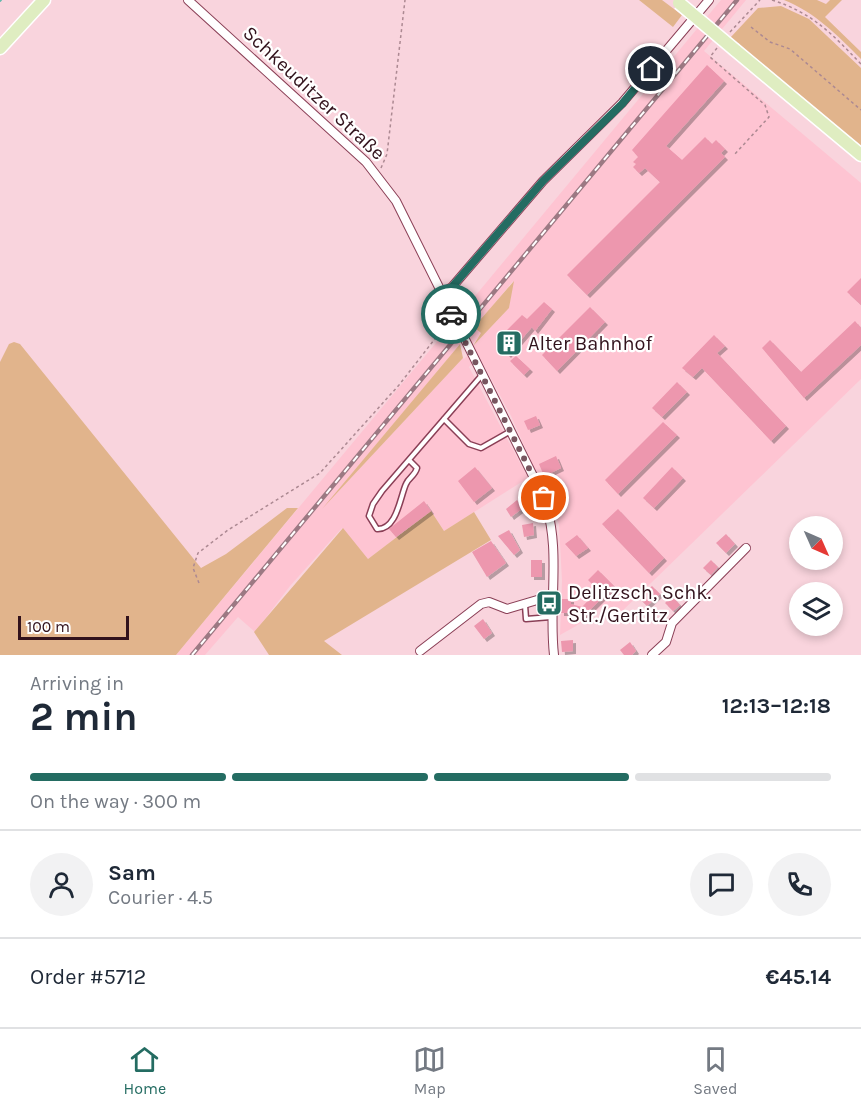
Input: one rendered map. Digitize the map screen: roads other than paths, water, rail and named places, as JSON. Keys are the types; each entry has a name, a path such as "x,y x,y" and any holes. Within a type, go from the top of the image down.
{"main road":[{"path":"0,48 44,0"},
{"path":"676,2 861,155"}],"street":[{"name":"Schkeuditzer Straße","path":"188,0 378,174 396,201 511,431 549,514 555,552 554,655"},
{"path":"441,294 452,287 543,181 622,104 709,0"},
{"path":"652,655 666,642 672,623 746,548"},
{"path":"420,651 482,604 489,602 507,609 554,595"}],"lane":[{"path":"409,460 417,468 416,473 405,485 403,498 394,517 388,525 377,529 369,516 373,504 409,460 482,375"},
{"path":"444,419 469,444 481,448 511,431"},
{"path":"524,604 526,619 553,617"}],"railway":[{"path":"192,655 737,0"}],"place":[{"name":"Alter Bahnhof","path":"509,343"},
{"name":"Delitzsch, Schk. Str./Gertitz","path":"549,603"}]}
